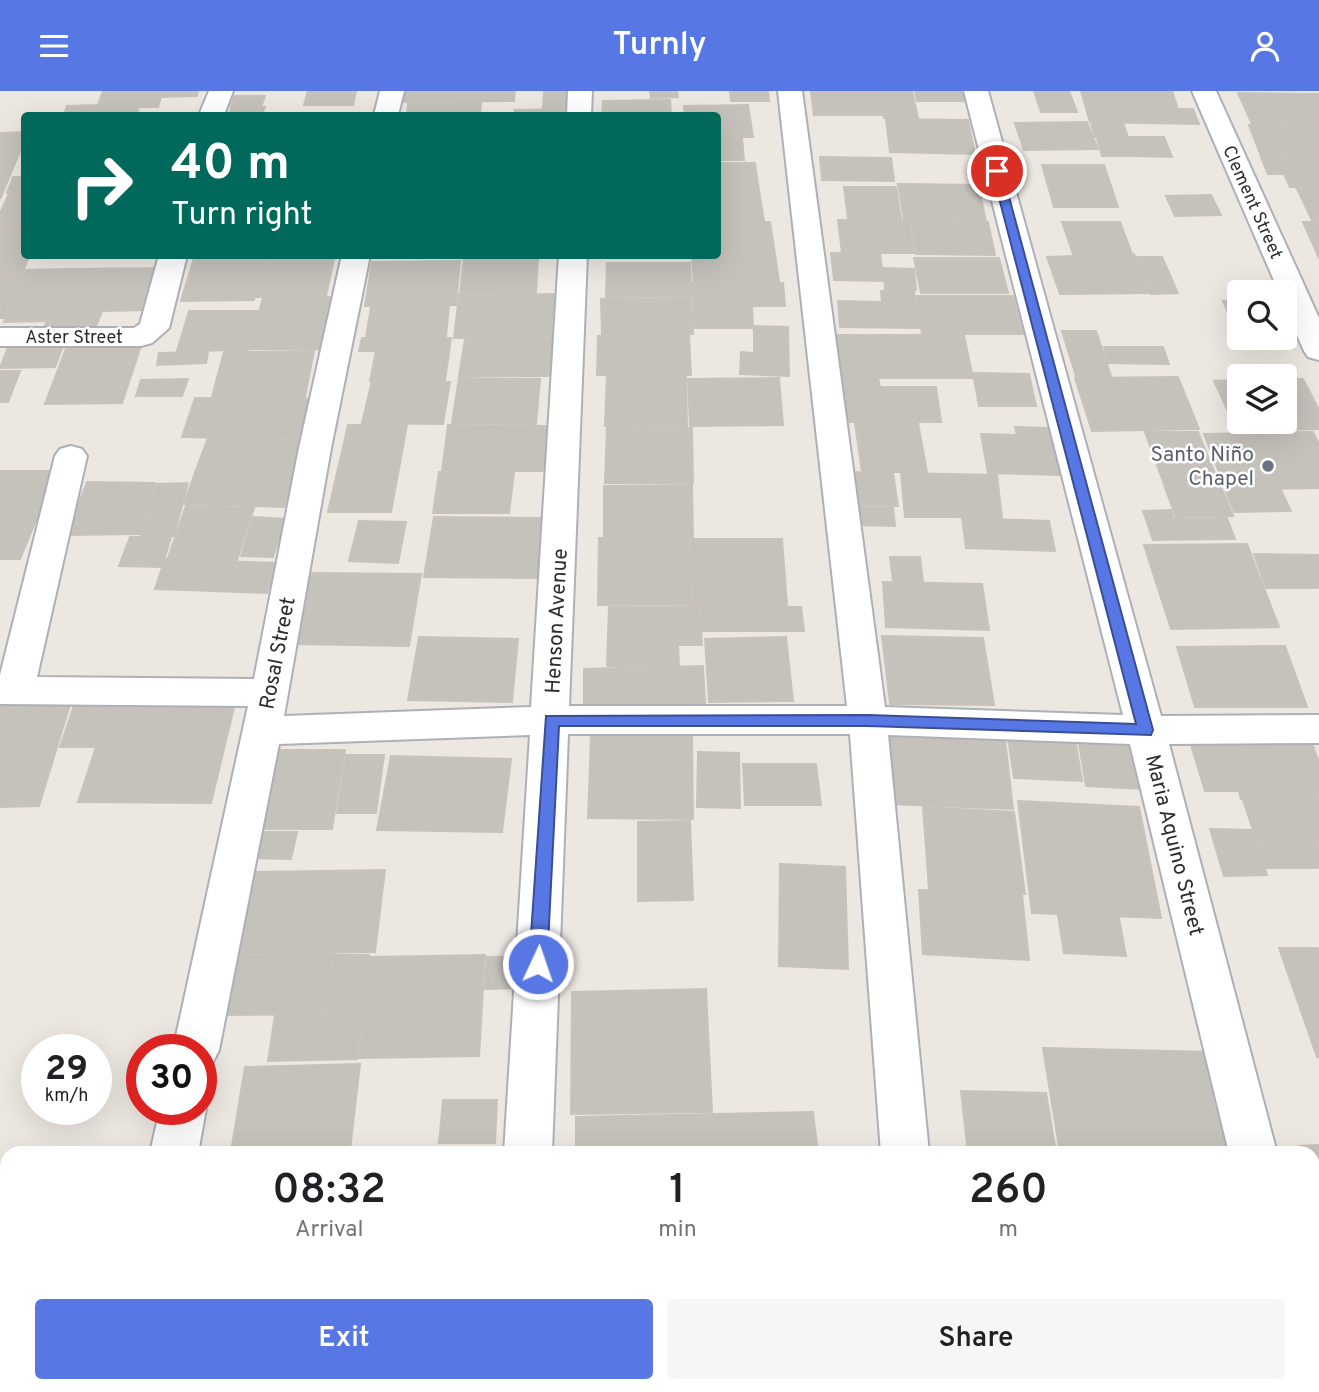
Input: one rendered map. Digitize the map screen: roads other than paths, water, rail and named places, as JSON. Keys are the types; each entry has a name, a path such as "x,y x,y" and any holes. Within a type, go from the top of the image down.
{"street":[{"path":"213,112 221,91"},
{"path":"387,112 392,91"},
{"path":"579,112 580,91"},
{"path":"790,91 868,720 904,1146"},
{"name":"Maria Aquino Street","path":"976,91 1146,730 1251,1146"},
{"name":"Clement Street","path":"1204,91 1319,351"},
{"name":"Aster Street","path":"0,337 141,337 155,328 172,259"},
{"name":"Rosal Street","path":"199,1034 266,712 354,259"},
{"name":"Henson Avenue","path":"528,1146 573,259"},
{"path":"71,456 8,690 266,712 551,720 868,720 1146,730 1319,730"},
{"path":"175,1146 180,1125"}],"place":[{"name":"Santo Niño Chapel","path":"1268,466"}]}
